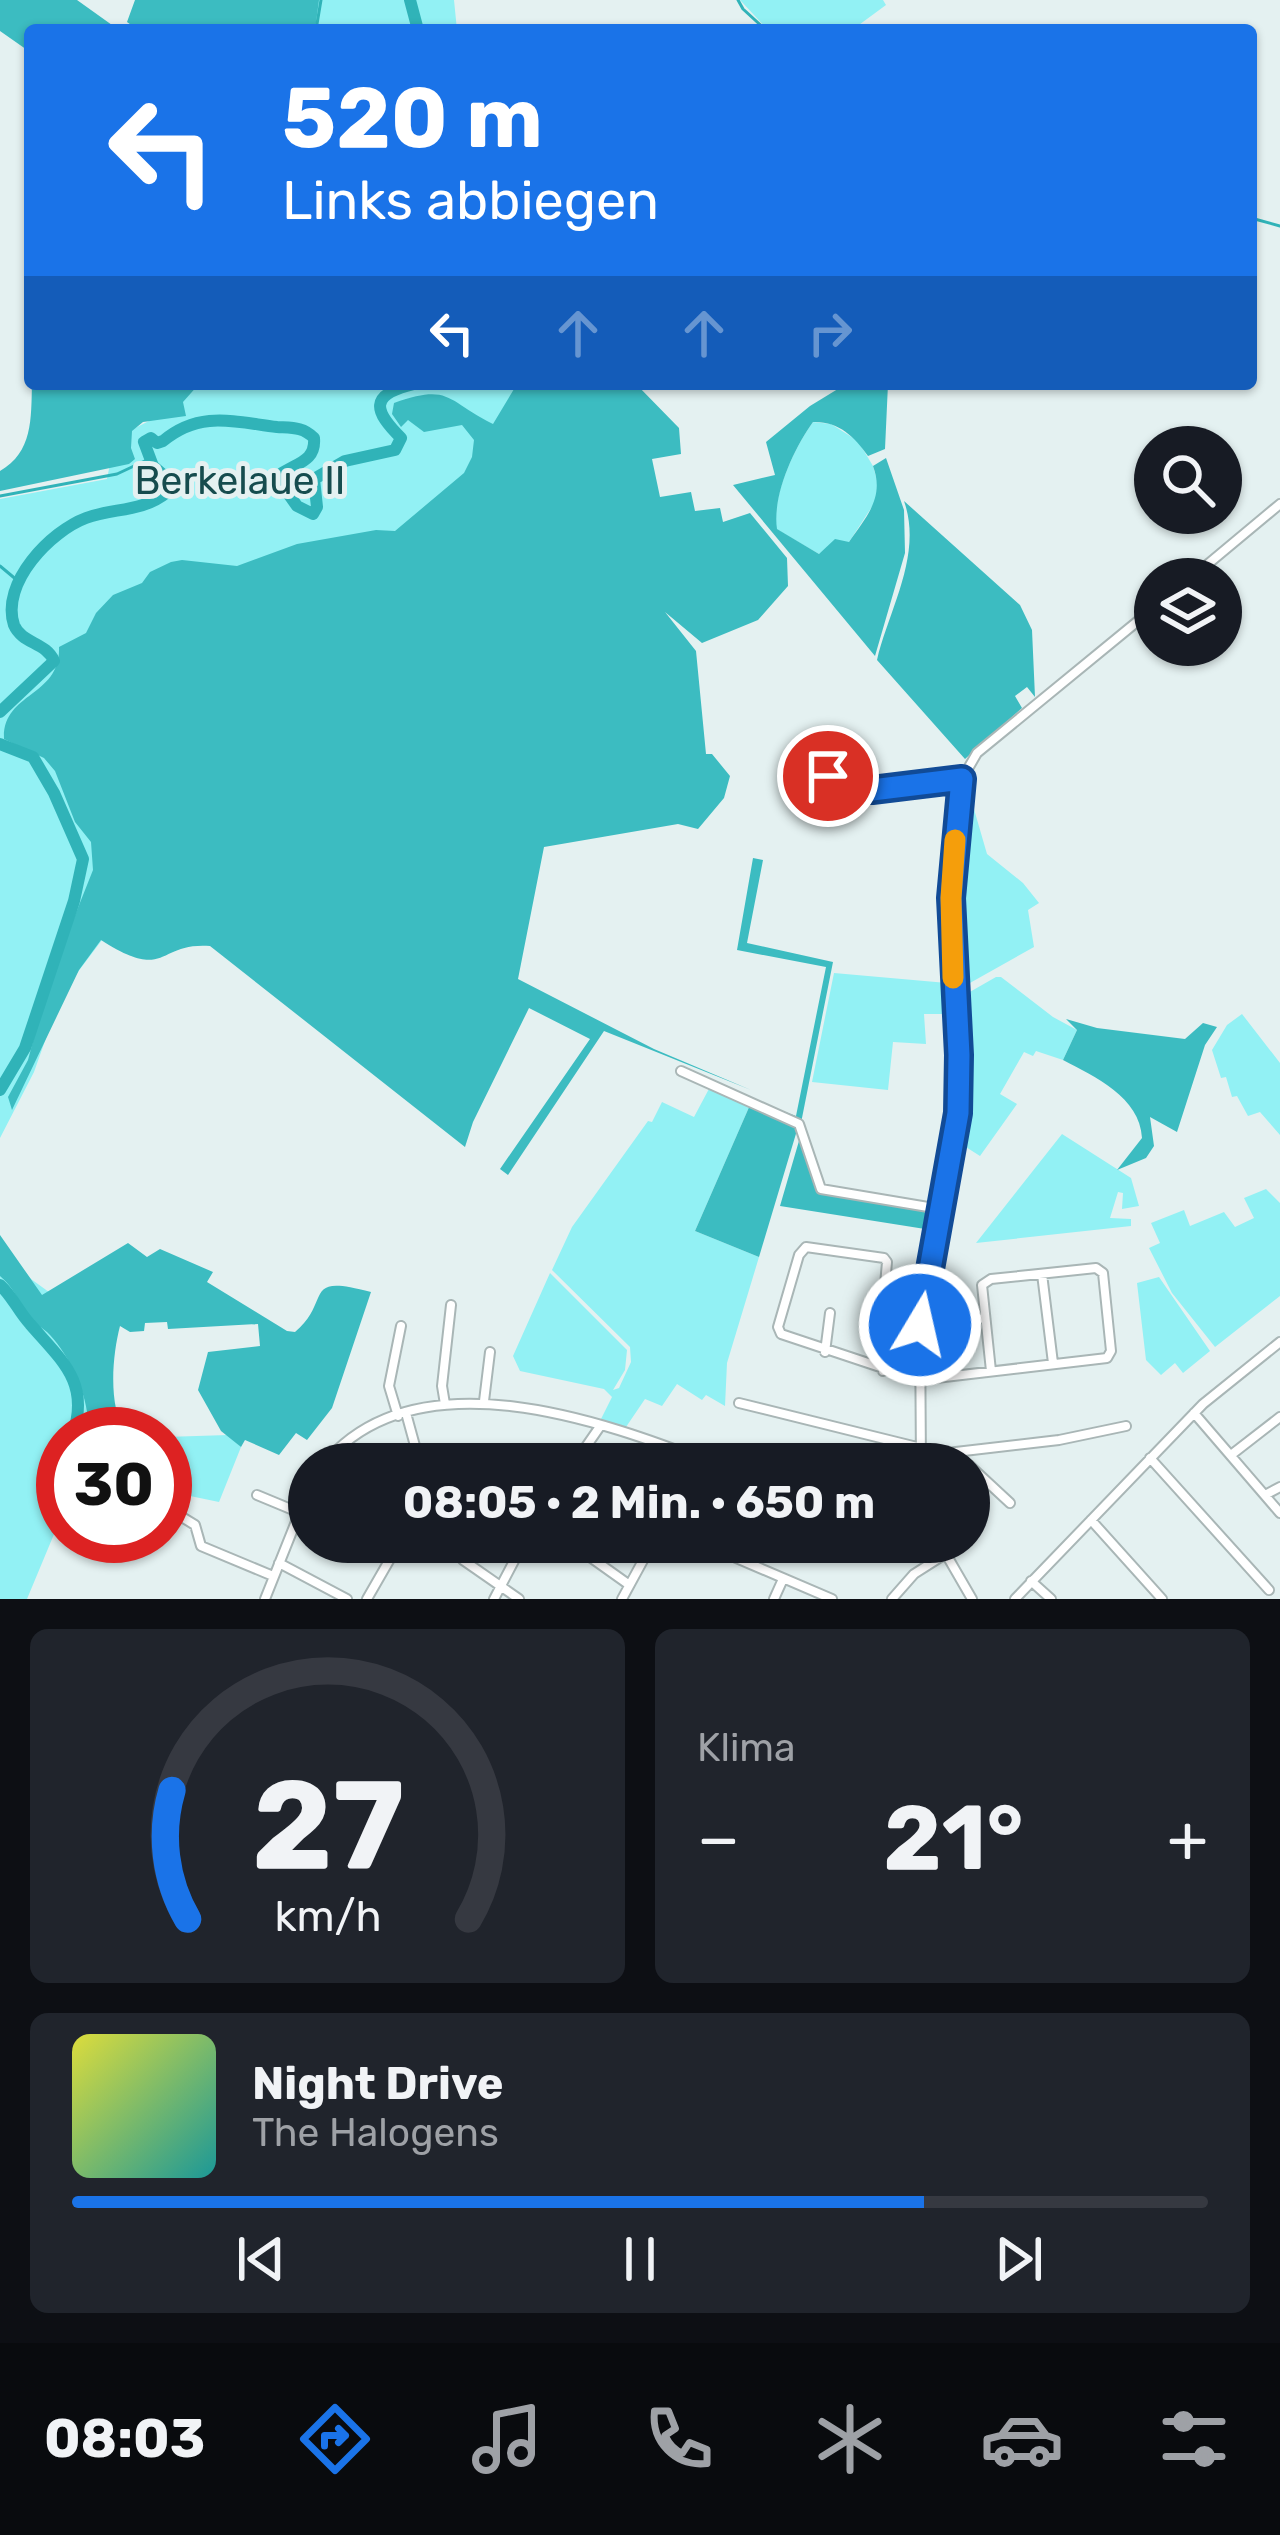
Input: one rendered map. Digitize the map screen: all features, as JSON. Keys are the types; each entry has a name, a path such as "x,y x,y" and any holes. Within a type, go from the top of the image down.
{"street":[{"path":"1215,558 1280,504"},
{"path":"921,1443 922,1310 958,1098 951,898 962,779 977,753 1134,625"},
{"path":"817,760 839,788 872,790 962,779"},
{"path":"681,1071 799,1124 821,1189 940,1210"},
{"path":"883,1371 881,1331 890,1267 884,1258 806,1247 799,1255 778,1330 785,1339 883,1371 919,1380 1107,1358 1111,1351 1103,1274 1096,1268 991,1279 982,1286 992,1371"},
{"path":"1042,1274 1053,1363"},
{"path":"445,1404 442,1386 451,1305"},
{"path":"825,1352 830,1313"},
{"path":"956,1322 985,1318"},
{"path":"400,1326 388,1386 412,1443"},
{"path":"1015,1599 1194,1414 1280,1342"},
{"path":"484,1401 490,1352"},
{"path":"349,1443 402,1414 484,1401 602,1425 650,1443"},
{"path":"739,1403 876,1443"},
{"path":"1194,1414 1280,1513"},
{"path":"1231,1455 1280,1417"},
{"path":"589,1443 602,1425"},
{"path":"990,1448 1126,1426"},
{"path":"1150,1458 1269,1590"},
{"path":"990,1484 1010,1503"},
{"path":"1264,1495 1280,1487"},
{"path":"257,1495 288,1504"},
{"path":"1091,1519 1162,1599"},
{"path":"192,1524 201,1546 273,1576"},
{"path":"265,1599 288,1542"},
{"path":"279,1563 347,1599"},
{"path":"367,1599 388,1563"},
{"path":"467,1563 519,1599"},
{"path":"494,1599 513,1563"},
{"path":"598,1563 628,1584"},
{"path":"622,1599 640,1563"},
{"path":"747,1563 832,1599"},
{"path":"892,1599 931,1563"},
{"path":"952,1563 971,1599"},
{"path":"774,1599 783,1579"},
{"path":"1031,1581 1051,1599"}],"green space":[{"path":"286,0 454,0 456,24 274,24"},
{"path":"740,0 883,0 886,5 860,24 762,24"},
{"name":"Berkelaue II","path":"192,390 535,390 513,434 91,804 105,936 62,993 34,1072 0,1138 0,499 107,479 115,438 166,417"},
{"path":"813,422 831,424 858,441 879,487 877,499 849,542 819,554 776,529 777,502 786,473"},
{"path":"967,785 987,854 1039,903 1028,910 1034,947 961,988 958,897"},
{"path":"834,973 947,983 950,1036 945,1036 945,1014 924,1014 926,1044 893,1042 888,1090 812,1082"},
{"path":"996,977 1077,1030 1063,1060 1024,1052 1000,1094 1017,1104 980,1156 958,1142 966,1093 961,997"},
{"path":"1242,1014 1280,1063 1280,1135 1260,1112 1248,1116 1237,1096 1232,1097 1212,1050 1227,1025"},
{"path":"710,1087 750,1105 695,1231 759,1257 727,1363 725,1406 706,1395 702,1400 677,1384 662,1406 645,1399 626,1427 601,1419 612,1397 604,1389 520,1371 513,1356 550,1273 627,1350 625,1370 613,1390 619,1388 631,1362 630,1347 552,1270 572,1227 662,1102 694,1117"},
{"path":"1062,1134 1131,1178 1139,1206 1122,1209 1123,1193 1118,1192 1110,1218 1131,1219 1131,1226 976,1243"},
{"path":"1266,1189 1280,1203 1280,1296 1215,1347 1172,1293 1149,1248 1160,1243 1151,1223 1184,1210 1190,1226 1224,1212 1235,1227 1254,1218 1244,1198"},
{"path":"0,1240 31,1279 53,1295 99,1407 36,1407 36,1563 42,1563 27,1599 0,1599"},
{"path":"1159,1277 1210,1351 1183,1373 1175,1363 1161,1375 1146,1360 1137,1283"},
{"path":"228,1435 241,1447 219,1502 192,1496 192,1436"}],"shaded area":[{"path":"0,0 77,0 111,24 24,24 24,48 0,31"},
{"path":"135,0 319,0 316,24 127,22"},
{"path":"32,390 194,390 183,402 186,416 143,422 132,431 135,459 129,464 0,491 0,471 19,454"},
{"path":"513,390 642,390 679,428 681,454 652,459 660,497 691,492 695,511 720,508 723,522 750,513 787,558 788,586 758,620 702,643 665,612 696,651 706,754 712,754 730,776 724,798 698,829 678,824 544,847 518,979 654,1049 751,1090 604,1031 508,1175 500,1169 590,1039 529,1008 465,1147 210,946 180,949 151,960 101,940 79,970 12,1110 8,1097 28,1060 50,978 93,870 91,842 75,822 55,771 44,758 4,739 12,712 51,676 59,647 86,633 113,595 142,583 150,572 171,562 237,566 297,544 395,531 464,473 474,440 462,425 424,432 408,420 401,427 392,414 394,403 438,395 493,424"},
{"path":"836,390 888,390 885,449 868,456 845,431 813,422 786,473 776,516 777,529 819,554 835,539 849,542 875,498 873,466 886,458 904,510 905,553 875,656 733,485 775,475 766,442"},
{"path":"904,501 1020,605 1032,630 1035,697 1027,687 1015,696 1022,708 965,759 877,660 907,562 909,521"},
{"path":"753,858 763,860 747,943 833,962 801,1123 759,1102 796,1116 826,967 737,950"},
{"path":"1066,1019 1097,1028 1185,1039 1203,1023 1217,1027 1205,1045 1177,1132 1150,1117 1154,1146 1146,1158 1117,1170 1142,1138 1139,1124 1114,1090 1063,1060 1077,1030"},
{"path":"750,1105 798,1127 759,1257 695,1231"},
{"path":"801,1134 820,1191 932,1211 913,1329 925,1229 780,1206"},
{"path":"0,1235 42,1295 128,1243 147,1257 160,1249 213,1272 207,1282 295,1332 326,1288 371,1292 332,1408 307,1440 296,1433 279,1455 245,1440 241,1447 221,1431 198,1390 208,1352 260,1346 258,1324 168,1329 167,1322 145,1323 144,1331 130,1332 120,1326 113,1382 116,1407 86,1407 73,1368 58,1344 30,1319 0,1276"}],"waterway":[{"path":"317,24 321,0"},
{"path":"410,0 416,24"},
{"path":"738,0 759,24"},
{"path":"1257,220 1280,226"},
{"path":"0,712 54,661 14,625 14,592 21,576 44,546 72,525 147,504 166,493 169,480 153,466 144,442 151,438 157,443 191,425 218,420 302,430 314,438 312,452 282,473 280,482 297,506 313,514 317,507 314,479 345,461 395,450 401,438 385,420 380,405 395,390"},
{"path":"0,496 117,474 149,459"},
{"path":"0,566 18,581"},
{"path":"0,744 33,757 83,859 74,901 25,1048 0,1090"},
{"path":"0,1285 70,1373 78,1407"}],"slow traffic":[{"path":"953,978 955,840"}],"route":[{"path":"828,776 839,788 860,790 962,779 951,898 958,1113 920,1325"}]}
